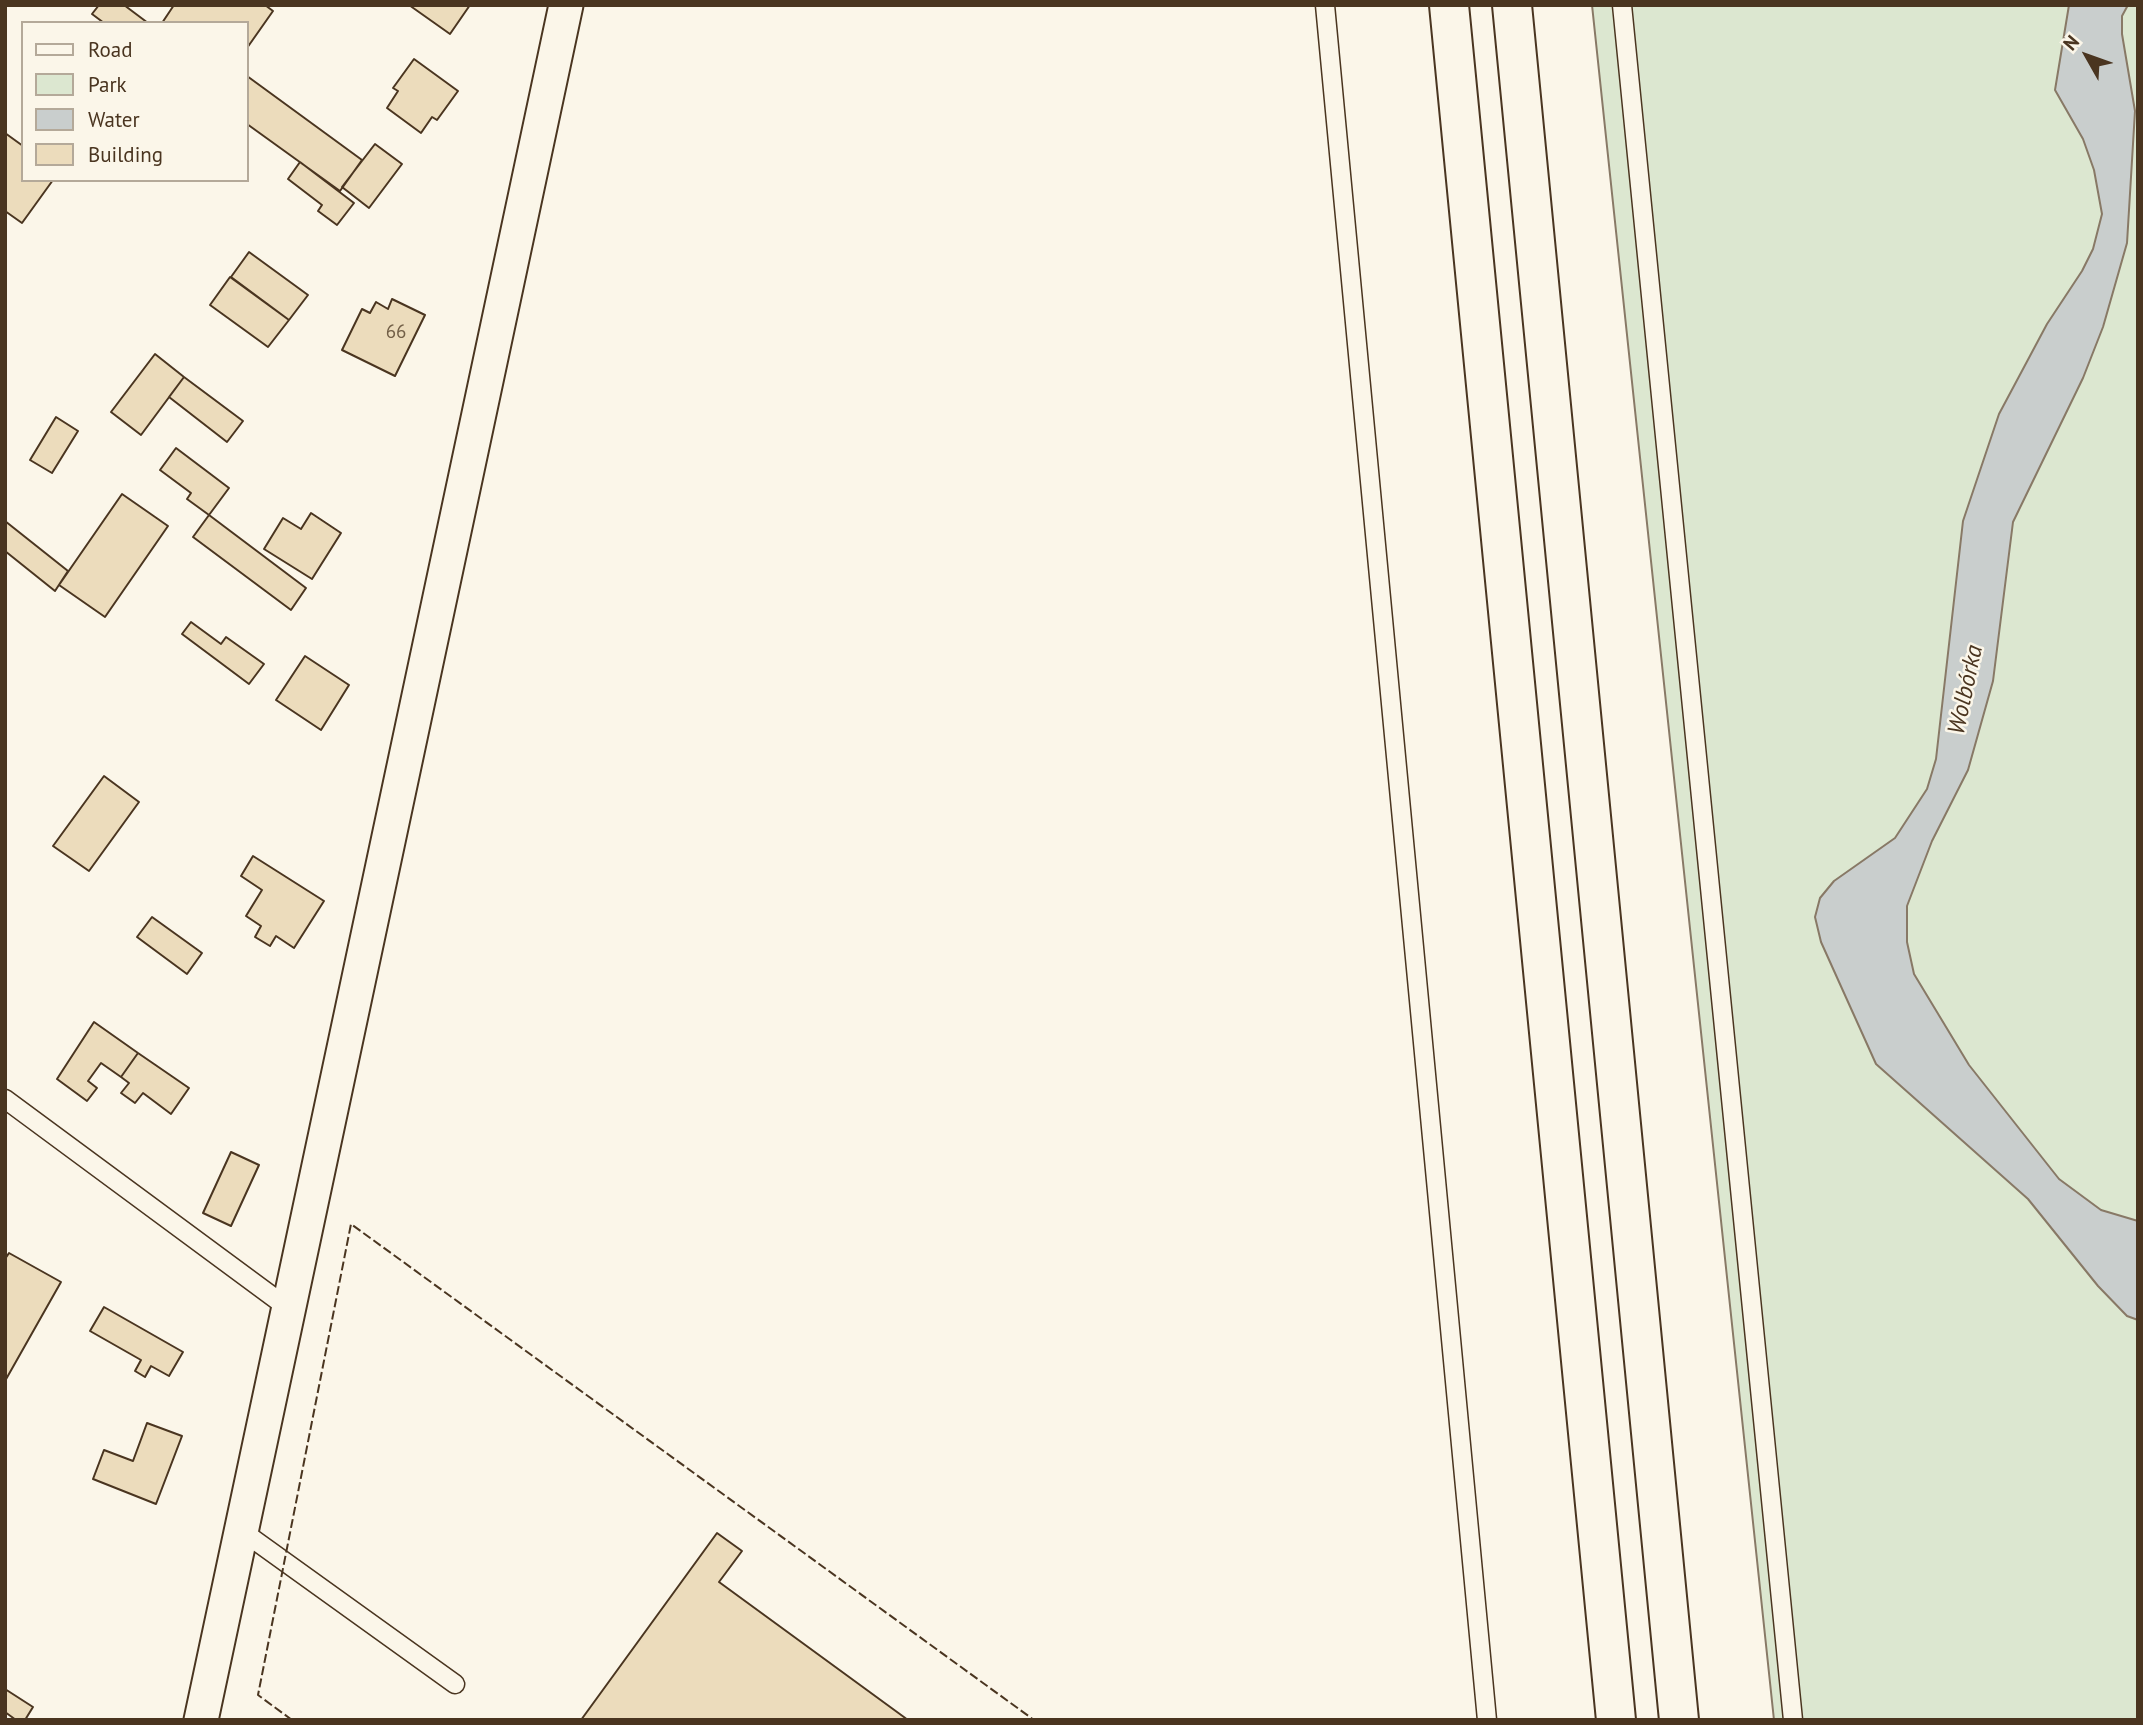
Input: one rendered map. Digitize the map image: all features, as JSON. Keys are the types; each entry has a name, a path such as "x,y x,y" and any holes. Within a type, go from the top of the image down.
{"highway":[{"path":"1449,5 1616,1720"},
{"path":"1512,5 1679,1720"}],"street":[{"path":"201,1720 566,5"}],"lane":[{"path":"1325,5 1487,1720"},
{"path":"1622,5 1793,1720"},
{"path":"5,1099 288,1308"},
{"path":"242,1531 455,1684"}],"green space":[{"path":"1592,5 2138,5 2138,1720 1774,1720"}],"water":[{"name":"Wolbórka","path":"2069,5 2128,5 2122,16 2122,34 2135,111 2127,243 2103,327 2083,378 2013,522 1993,681 1968,770 1932,841 1907,906 1907,942 1914,974 1969,1065 2059,1179 2101,1210 2138,1221 2138,1320 2127,1316 2098,1286 2028,1199 1876,1064 1821,942 1815,917 1820,898 1834,881 1895,838 1927,789 1936,759 1963,521 1999,414 2047,324 2082,271 2093,249 2102,214 2094,170 2083,139 2055,90"}],"building":[{"path":"99,5 124,5 145,21 101,21 92,14"},
{"path":"174,5 265,5 273,11 248,47 248,21 163,21"},
{"path":"409,5 470,5 450,34"},
{"path":"414,59 458,91 437,120 432,117 421,133 387,108 398,91 393,88"},
{"path":"248,77 362,160 340,191 248,125"},
{"path":"5,133 21,145 21,182 52,182 22,223 5,211"},
{"path":"375,144 402,164 369,208 342,187"},
{"path":"300,162 354,203 337,225 318,211 322,205 288,179"},
{"path":"249,252 308,295 289,320 231,277"},
{"path":"230,277 289,320 268,347 210,305"},
{"path":"392,299 425,315 395,376 342,350 362,309 370,313 376,302 388,309"},
{"path":"155,354 184,377 141,435 111,412"},
{"path":"184,377 243,421 227,442 169,397"},
{"path":"56,417 78,431 52,473 30,460"},
{"path":"176,448 229,488 209,515 187,499 191,493 160,470"},
{"path":"122,494 168,526 105,617 59,585"},
{"path":"311,513 341,533 312,579 264,549 283,518 301,529"},
{"path":"209,515 306,588 291,610 193,537"},
{"path":"5,521 68,571 55,591 5,551"},
{"path":"191,622 221,644 226,637 264,664 249,684 182,634"},
{"path":"305,656 349,685 321,730 276,700"},
{"path":"104,776 139,802 89,871 53,846"},
{"path":"253,856 324,901 294,948 276,936 270,946 255,937 261,926 246,916 262,890 241,876"},
{"path":"152,917 202,953 187,974 137,937"},
{"path":"94,1022 138,1053 121,1077 101,1063 88,1081 97,1088 87,1101 57,1079"},
{"path":"138,1053 189,1088 171,1114 143,1093 135,1103 121,1093 129,1083 121,1077"},
{"path":"231,1152 259,1165 231,1226 203,1213"},
{"path":"9,1253 61,1282 5,1381 5,1259"},
{"path":"104,1307 183,1352 169,1376 151,1366 145,1377 135,1371 141,1360 90,1331"},
{"path":"147,1423 182,1436 156,1504 93,1479 104,1450 133,1461"},
{"path":"717,1533 742,1551 719,1582 908,1720 581,1720"},
{"path":"5,1689 33,1707 25,1720 16,1720 5,1712"}],"fence":[{"path":"292,1720 258,1695 351,1224 1034,1720"}]}
